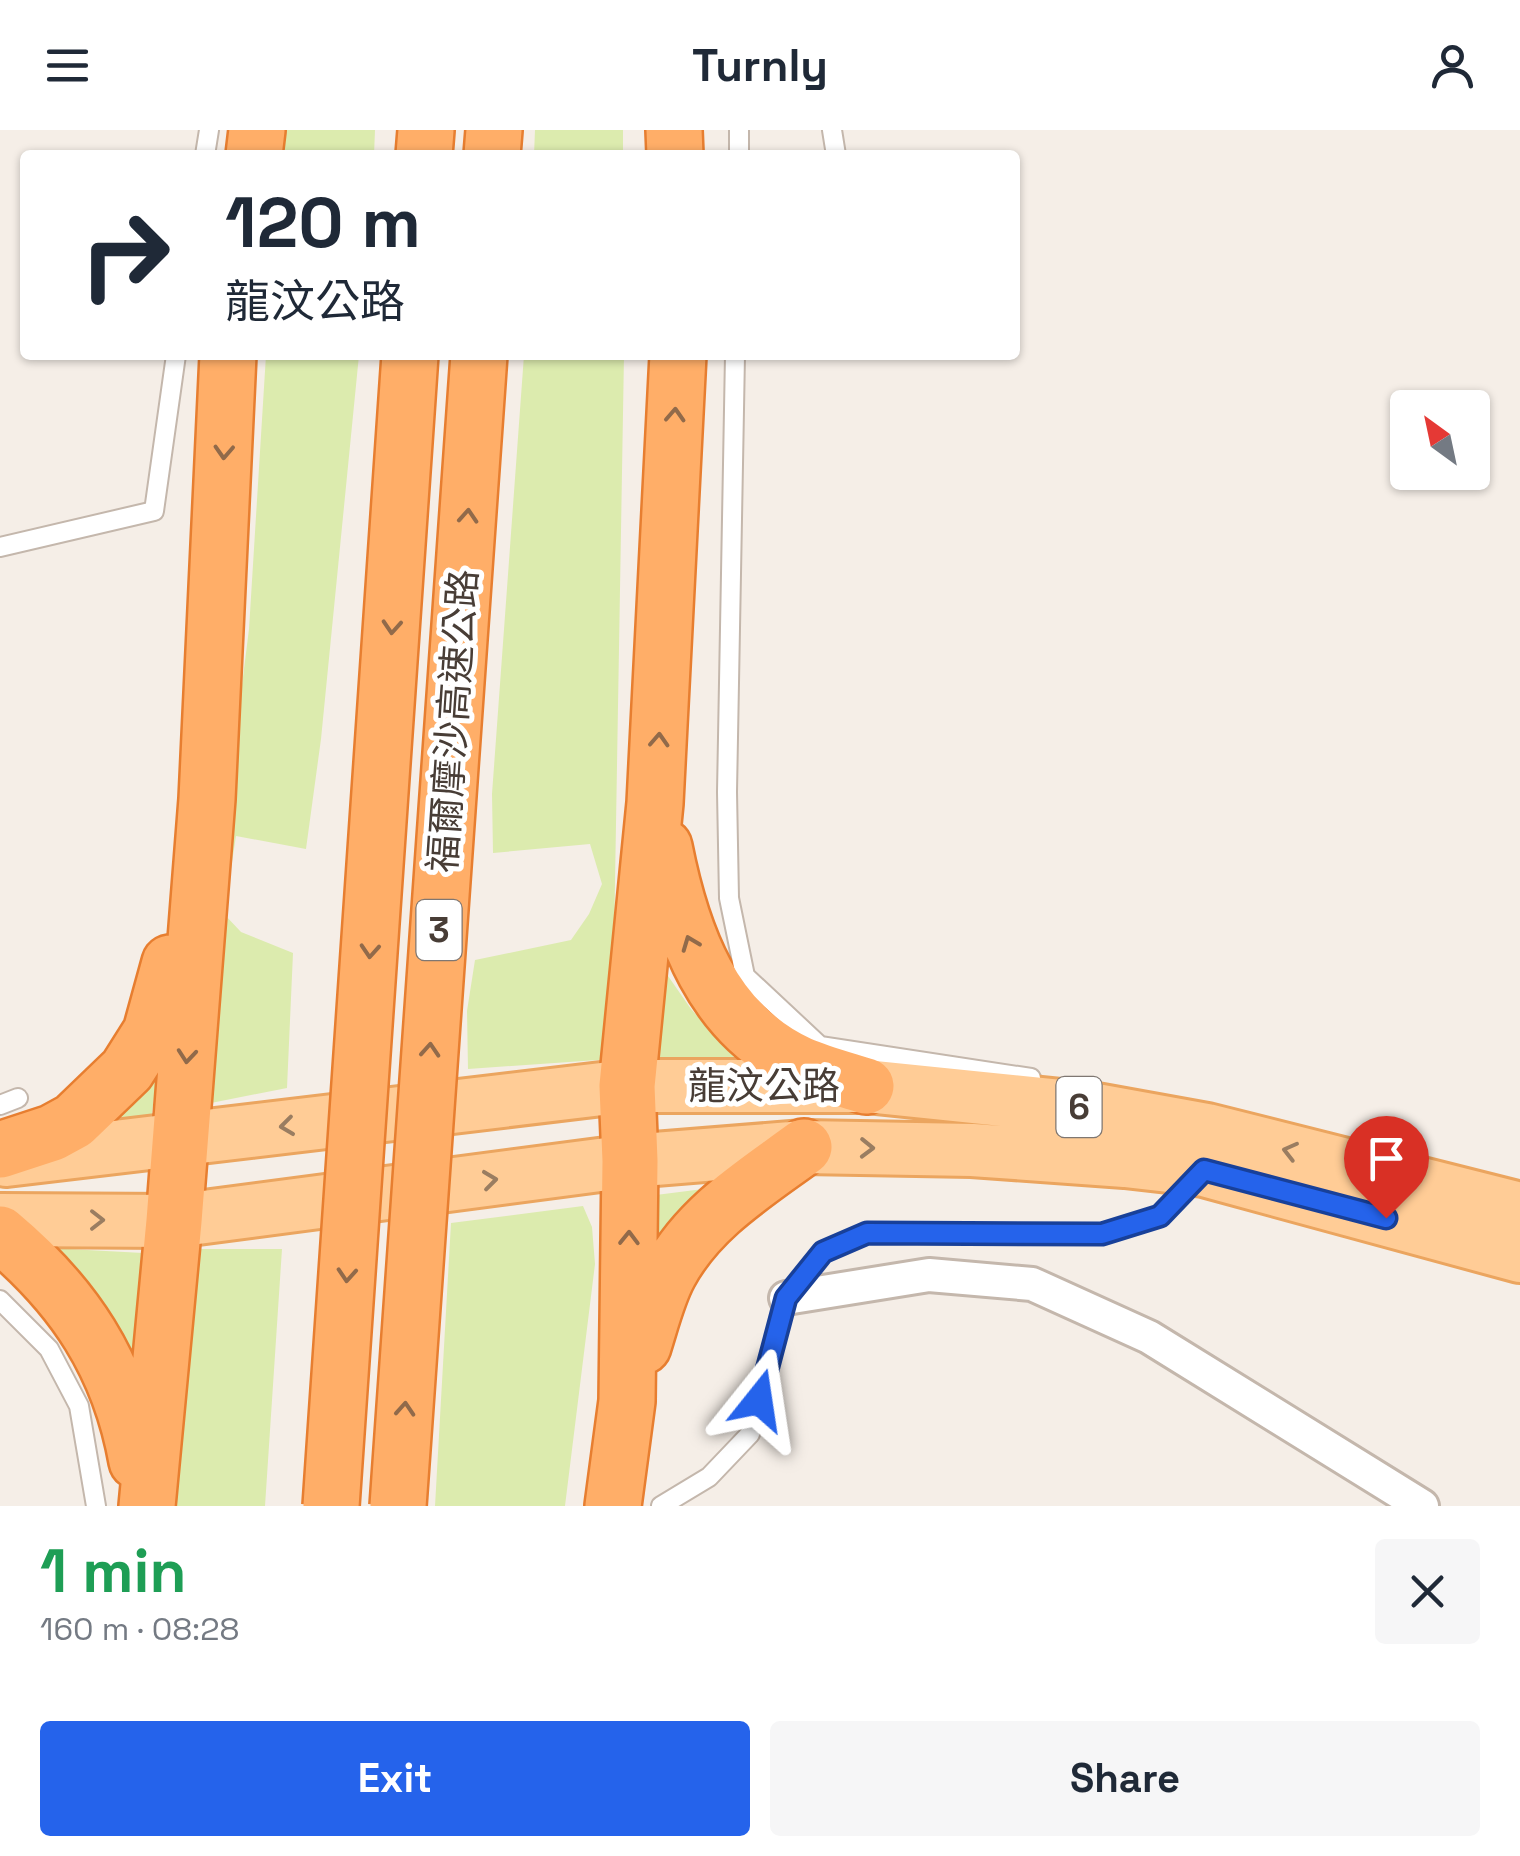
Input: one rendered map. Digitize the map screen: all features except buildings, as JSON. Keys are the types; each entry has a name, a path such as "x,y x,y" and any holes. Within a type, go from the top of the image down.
{"highway":[{"path":"146,1506 174,1221 207,799 228,360"},
{"name":"福爾摩沙高速公路","path":"331,1506 410,360"},
{"name":"福爾摩沙高速公路","path":"398,1506 479,360"},
{"path":"613,1506 624,1421 630,1162 627,1086 655,803 678,360"},
{"path":"0,1150 52,1134 74,1121 140,1053 152,1032 165,989 207,799"},
{"path":"655,803 670,876 692,951 723,1002 748,1028 798,1063 866,1086"},
{"path":"624,1421 656,1304 686,1245 710,1218 804,1147"},
{"path":"0,1234 65,1300 104,1358 123,1398 146,1506"}],"main road":[{"name":"龍汶公路","path":"0,1161 627,1086 866,1086 1091,1108 1520,1256"},
{"name":"龍汶公路","path":"0,1220 174,1221 630,1162 804,1147 972,1150 1125,1160 1206,1150 1520,1209"}],"street":[{"path":"786,1298 929,1275 1032,1284 1149,1337 1422,1506"}],"lane":[{"path":"0,547 154,511 175,360"},
{"path":"735,360 726,792 729,898 745,976 820,1046 1048,1080"},
{"path":"661,1506 709,1477 750,1434 786,1298 823,1252 867,1233 1102,1234 1160,1216 1206,1150 1122,1096"},
{"path":"0,1300 49,1349 79,1406 96,1506"}],"green space":[{"path":"284,130 375,130 374,150 282,150"},
{"path":"535,130 623,130 623,150 534,150"},
{"path":"266,360 359,360 321,739 306,849 236,836 224,914 241,932 293,953 287,1088 206,1104 213,917 249,629"},
{"path":"524,360 624,360 612,1059 468,1069 467,1011 475,960 571,940 589,914 602,884 590,844 493,853 492,794"},
{"path":"659,963 691,1009 735,1058 652,1064"},
{"path":"161,1045 151,1120 90,1127"},
{"path":"719,1187 645,1263 648,1196"},
{"path":"583,1206 592,1227 595,1264 565,1506 435,1506 451,1223"},
{"path":"50,1248 143,1253 130,1374"},
{"path":"192,1249 282,1249 265,1506 174,1506"}],"route":[{"path":"759,1400 786,1298 823,1252 867,1233 1102,1234 1160,1216 1204,1170 1386,1218"}]}
